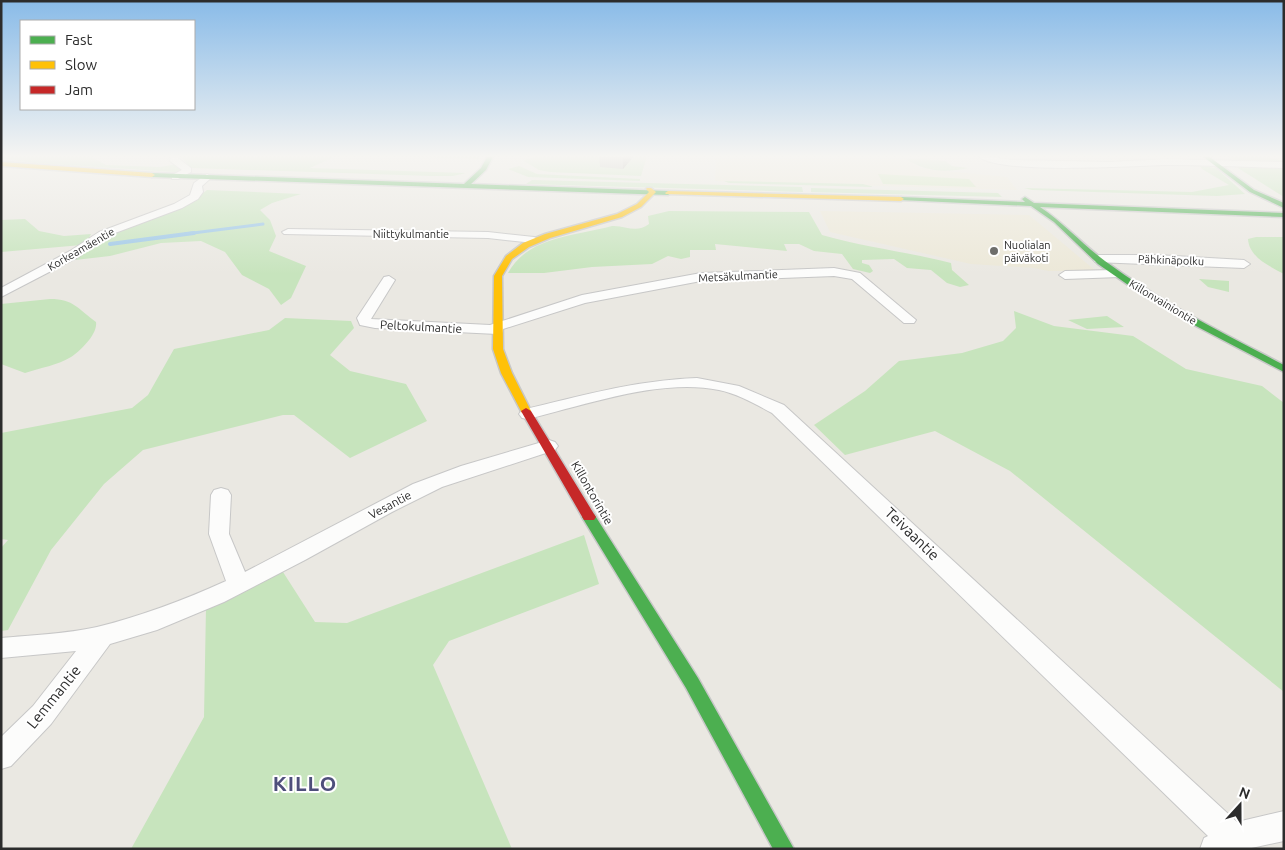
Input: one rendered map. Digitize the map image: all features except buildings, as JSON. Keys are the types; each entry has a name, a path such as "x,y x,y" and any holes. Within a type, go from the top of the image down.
{"street":[{"name":"Korkeamäentie","path":"1,293 74,254 103,234 168,210 194,198 196,195"},
{"path":"635,206 632,199 638,195"},
{"name":"Killontorintie","path":"646,195 648,200 608,220 534,240 514,255 500,270 497,328 498,348 505,370 528,414 692,683 784,849"},
{"path":"790,195 1279,210"},
{"path":"1254,195 1256,198 1279,210"},
{"name":"Killonvainiontie","path":"1028,202 1054,219 1078,243 1099,258 1116,274 1190,319 1284,369"},
{"name":"Killonvainiontie","path":"1044,202 1054,212 1054,219"},
{"name":"Niittykulmantie","path":"288,232 488,235 534,240"},
{"name":"Pähkinäpolku","path":"1099,258 1244,264"},
{"name":"Metsäkulmantie","path":"497,328 582,299 701,277 834,272 856,276 909,320"},
{"path":"1065,275 1116,274"},
{"name":"Peltokulmantie","path":"390,280 364,318 365,322 375,324 497,328"},
{"name":"Teivaantie","path":"528,414 642,388 677,384 716,385 756,397 778,408 1223,843"},
{"name":"Vesantie","path":"1,648 56,644 103,636 144,624 189,607 239,584 418,490 458,474 549,446"},
{"path":"221,495 219,534 239,584"},
{"name":"Lemmantie","path":"1,756 42,715 103,636"},
{"path":"1223,843 1257,830 1284,826"}],"shaded area":[{"name":"Nuolialan päiväkoti","path":"820,211 1029,215 1096,271 1049,271 1034,268 971,264 830,232"}],"green space":[{"path":"201,195 299,195 272,203 260,210 270,220 276,236 269,251 306,266 291,298 281,305 269,289 242,275 225,252 201,241 161,243 110,256 75,260 103,238 189,204"},
{"path":"913,195 1000,195 1002,197"},
{"path":"1176,195 1236,195 1217,196"},
{"path":"669,211 809,212 822,235 951,263 952,270 969,285 960,287 947,283 931,270 907,268 894,259 862,260 862,263 869,265 873,271 870,273 853,269 842,254 814,251 799,244 784,244 787,251 715,244 716,250 690,250 690,257 681,259 668,256 652,264 592,267 544,273 508,273 528,251 554,239 612,226 640,228 649,224 648,216"},
{"path":"25,219 39,231 64,236 91,234 87,242 82,245 1,252 1,220"},
{"path":"1256,237 1284,237 1284,274 1272,268 1252,251 1248,239"},
{"path":"1199,279 1229,281 1229,292 1208,287"},
{"path":"58,299 70,303 96,322 94,332 88,342 66,360 25,373 1,364 1,304"},
{"path":"1014,311 1054,326 1133,336 1186,369 1262,386 1284,403 1284,692 1010,471 935,431 845,455 814,425 865,391 899,361 962,353 1003,341 1016,328"},
{"path":"1107,316 1124,327 1087,329 1068,320"},
{"path":"285,318 351,321 354,328 330,355 350,371 406,384 427,421 350,458 294,415 283,415 143,450 104,484 51,550 8,630 1,631 1,548 8,540 1,539 1,433 132,408 148,395 174,349 269,330"},
{"path":"584,535 599,584 449,641 433,665 512,849 131,849 204,717 206,607 283,572 315,622 347,623"}],"waterway":[{"path":"185,234 263,224"},
{"path":"110,244 194,233"}],"traffic: fast":[{"path":"1260,195 1284,206"},
{"path":"901,199 1284,215"},
{"path":"1025,199 1056,221 1101,262 1137,287 1199,324 1284,369"},
{"path":"589,517 692,683 784,849"}],"traffic: slow":[{"path":"526,411 506,373 498,349 498,276 509,258 526,245 548,236 620,216 639,206 650,195"},
{"path":"733,195 901,199"}],"traffic: jam":[{"path":"526,411 589,517"}],"place":[{"name":"Nuolialan päiväkoti","path":"994,251"}],"district":[{"name":"KILLO","path":"305,784"}]}
